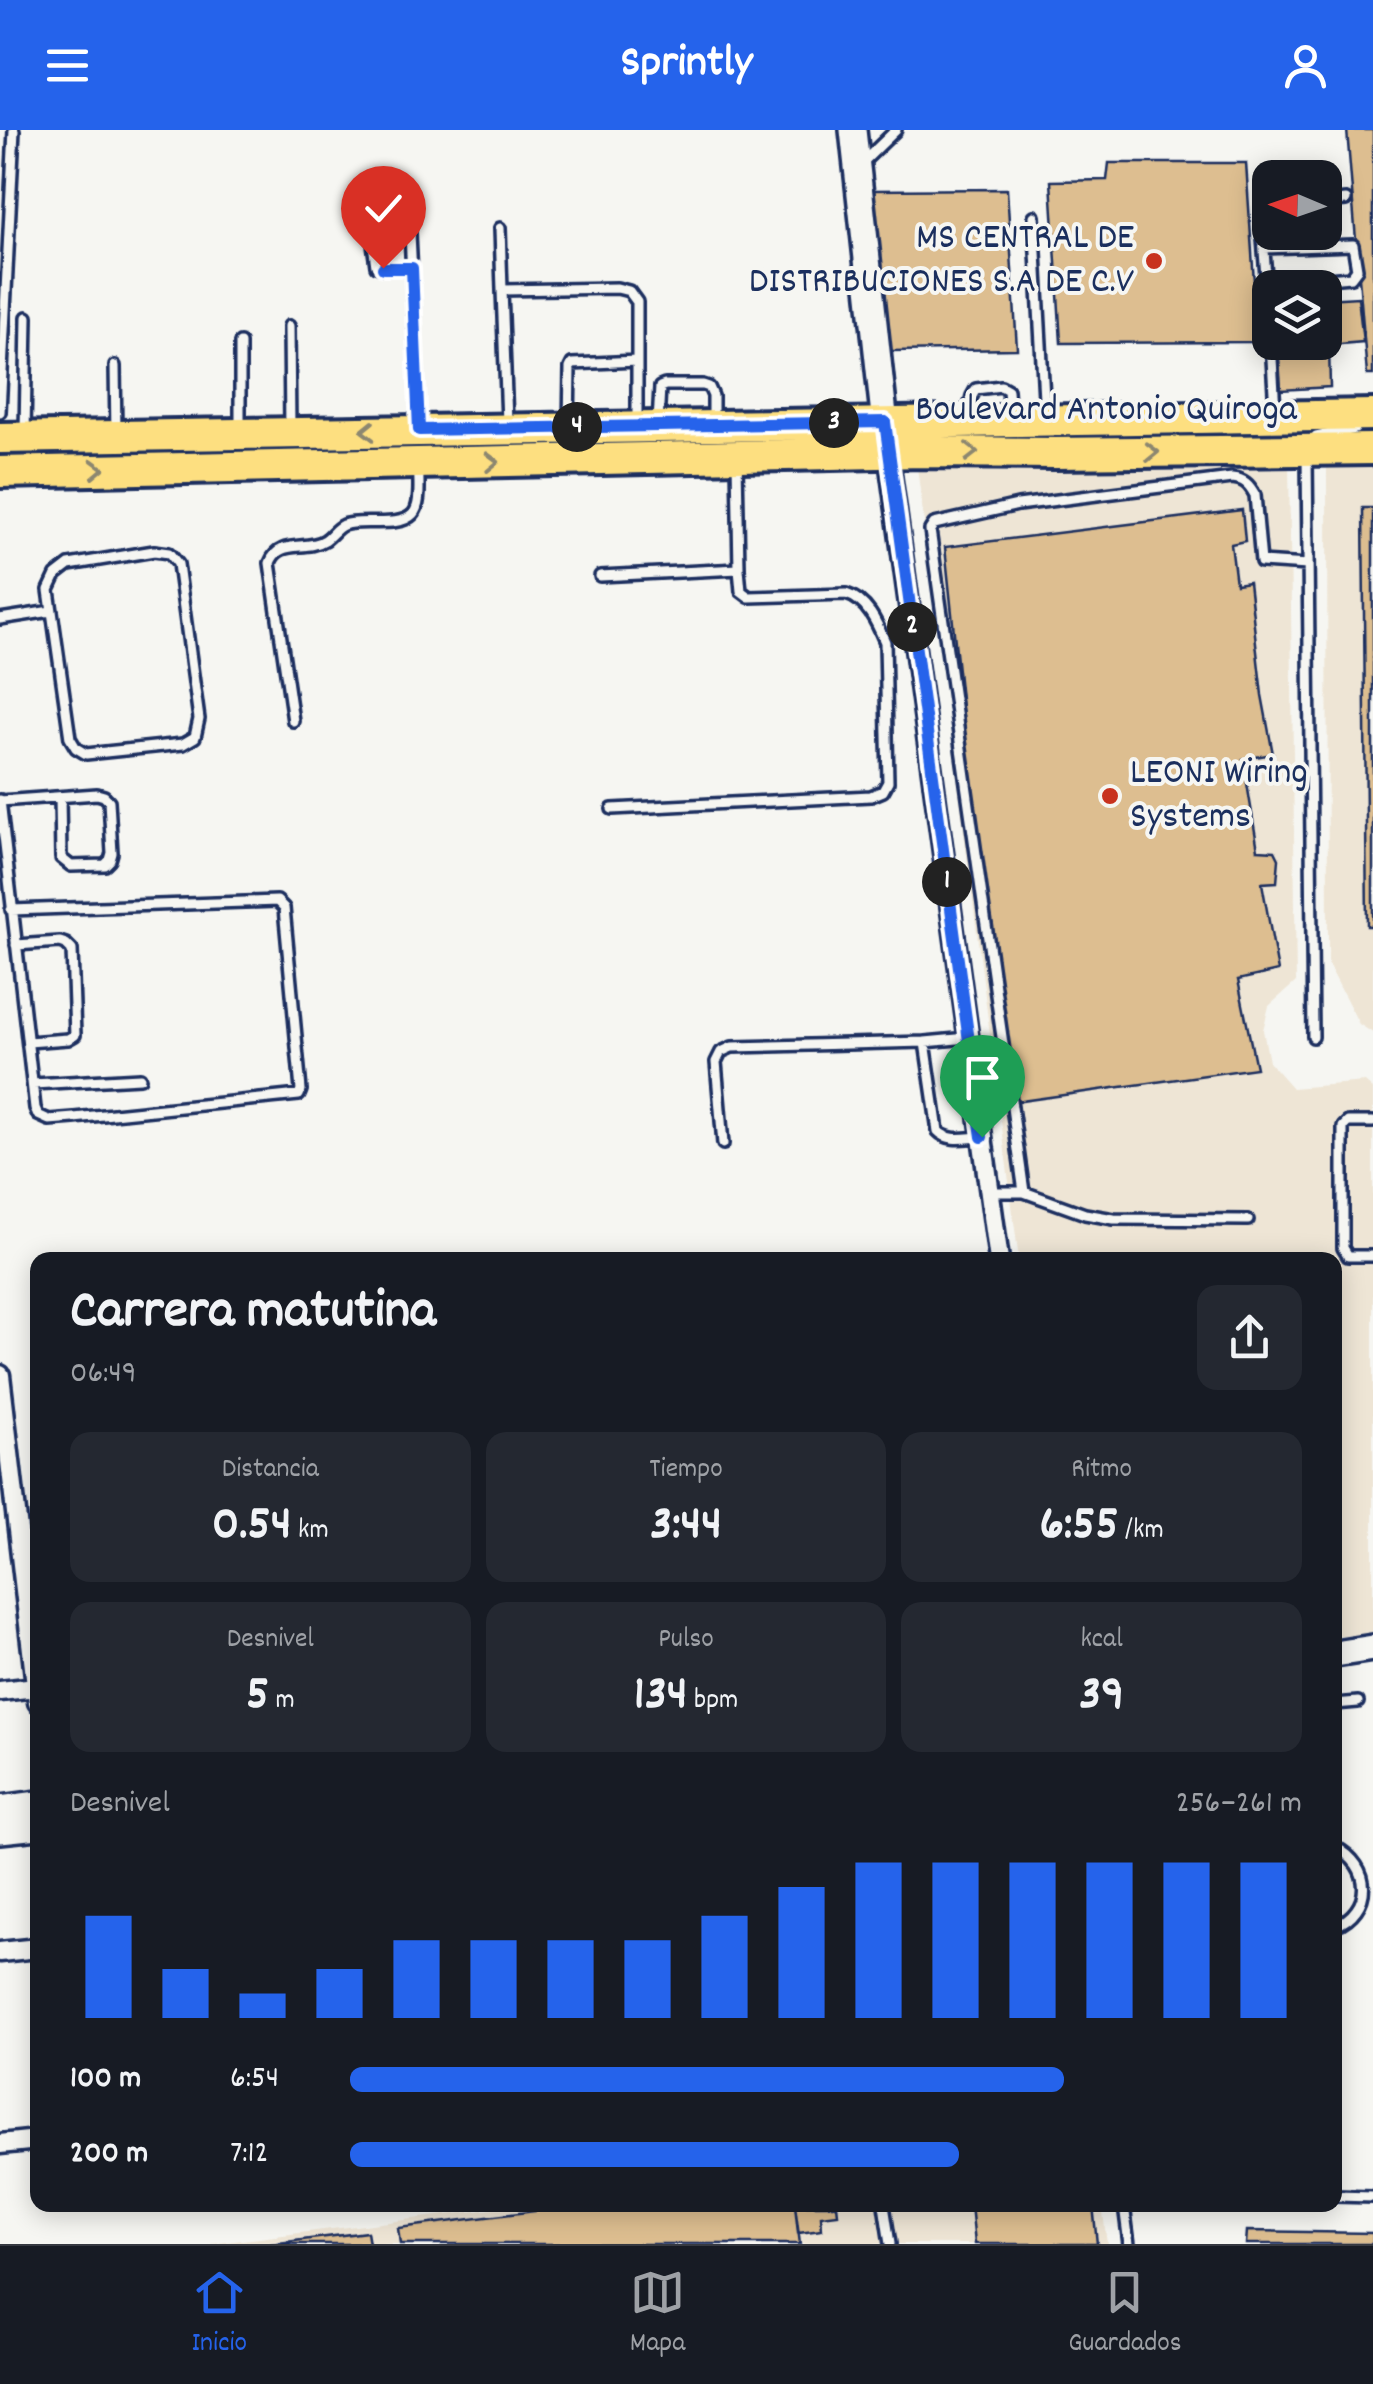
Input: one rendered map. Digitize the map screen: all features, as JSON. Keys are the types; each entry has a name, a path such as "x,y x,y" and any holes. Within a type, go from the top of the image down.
{"main road":[{"name":"Boulevard Antonio Quiroga","path":"12,472 737,456 886,438 966,420 1373,415"},
{"name":"Boulevard Antonio Quiroga","path":"12,438 714,425 886,438 1373,449"}],"street":[{"path":"853,130 886,438 998,1252"},
{"path":"0,1375 30,1637"},
{"path":"1342,1653 1373,1648"},
{"path":"0,1691 30,1694"},
{"path":"0,1809 30,1805"},
{"path":"0,1830 30,1827"},
{"path":"0,1952 30,1949"},
{"path":"0,2144 30,2141"}],"lane":[{"path":"0,412 14,130"},
{"path":"857,168 896,130"},
{"path":"1342,200 1346,200"},
{"path":"1034,216 1045,420"},
{"path":"412,268 383,268 374,263 372,236 377,230 403,228 410,233 412,268 419,430"},
{"path":"500,228 508,428"},
{"path":"1342,245 1354,245 1356,269 1350,277 1342,278"},
{"path":"502,290 629,291 636,302 637,361 647,426"},
{"path":"12,472 12,438 27,317"},
{"path":"289,326 290,432"},
{"path":"240,343 240,433"},
{"path":"1272,360 1275,417"},
{"path":"569,428 572,364 637,361"},
{"path":"115,366 116,436"},
{"path":"647,426 660,388 665,385 709,387 714,425"},
{"path":"1313,1037 1307,450 1320,435 1373,426"},
{"path":"612,810 871,796 888,782 886,642 877,621 857,597 846,594 749,597 740,591 737,456"},
{"path":"293,721 270,563 274,553 324,541 341,526 403,520 418,505 419,464"},
{"path":"1024,1192 930,530 934,524 1018,505 1232,478 1242,479 1255,495 1261,562 1308,565"},
{"path":"154,551 169,554 178,564 199,719 196,737 183,744 86,754 76,748 70,738 52,611 49,590 56,575 70,565 154,551"},
{"path":"600,576 739,569"},
{"path":"0,619 52,611"},
{"path":"12,910 277,901 284,908 299,1094 42,1118 35,1108 33,1084 16,945 12,910 0,800 97,794 104,796 109,801 110,860 104,864 70,866 60,858 60,797"},
{"path":"16,945 60,942 72,950 75,1035 28,1042"},
{"path":"723,1144 716,1062 721,1052 732,1047 968,1038"},
{"path":"924,1042 938,1131 950,1138 982,1137"},
{"path":"33,1084 140,1078"},
{"path":"1373,1122 1345,1123 1343,1161 1343,1248 1348,1256 1373,1256"},
{"path":"990,1192 1024,1192 1084,1214 1114,1219 1248,1220"},
{"path":"1342,1703 1358,1702"},
{"path":"1342,1851 1354,1857 1366,1878 1365,1900 1356,1916 1342,1923"},
{"path":"1342,2196 1373,2197"},
{"path":"885,2212 890,2244"},
{"path":"1125,2212 1129,2244"}],"shaded area":[{"path":"916,459 1289,461 1296,982 1269,1006 1263,1030 1269,1062 1292,1088 1365,1082 1373,1089 1373,1634 1342,1636 1342,1252 1018,1252"},
{"path":"1327,461 1373,461 1373,1033 1359,1024 1328,964"},
{"path":"469,2212 1103,2212 1107,2244 210,2244"}],"building":[{"path":"1347,130 1373,130 1373,375 1367,375"},
{"name":"MS CENTRAL DE DISTRIBUCIONES S.A DE C.V","path":"1109,163 1246,163 1253,270 1252,342 1061,343 1051,181 1107,180"},
{"path":"1007,189 1017,349 891,351 871,190"},
{"path":"1358,297 1363,342 1342,344 1342,298"},
{"path":"1279,360 1329,360 1330,387 1281,390"},
{"path":"1363,508 1373,508 1373,926 1367,926"},
{"name":"LEONI Wiring Systems","path":"1242,510 1245,541 1231,544 1236,584 1249,582 1273,754 1243,759 1258,850 1275,851 1279,859 1277,882 1262,883 1278,971 1238,980 1256,1068 1014,1102 975,833 945,547"},
{"path":"527,2212 796,2212 800,2244 400,2244 398,2228"},
{"path":"796,2212 838,2212 821,2216 822,2230 798,2233"},
{"path":"972,2212 1094,2212 1097,2244 975,2244"},
{"path":"1247,2231 1373,2233 1373,2244 1246,2244"},
{"path":"367,2232 369,2244 270,2244"}],"place":[{"name":"MS CENTRAL DE DISTRIBUCIONES S.A DE C.V","path":"1154,261"},
{"name":"LEONI Wiring Systems","path":"1110,796"}],"route":[{"path":"383,268 412,268 419,430 885,422 982,1137"}]}
